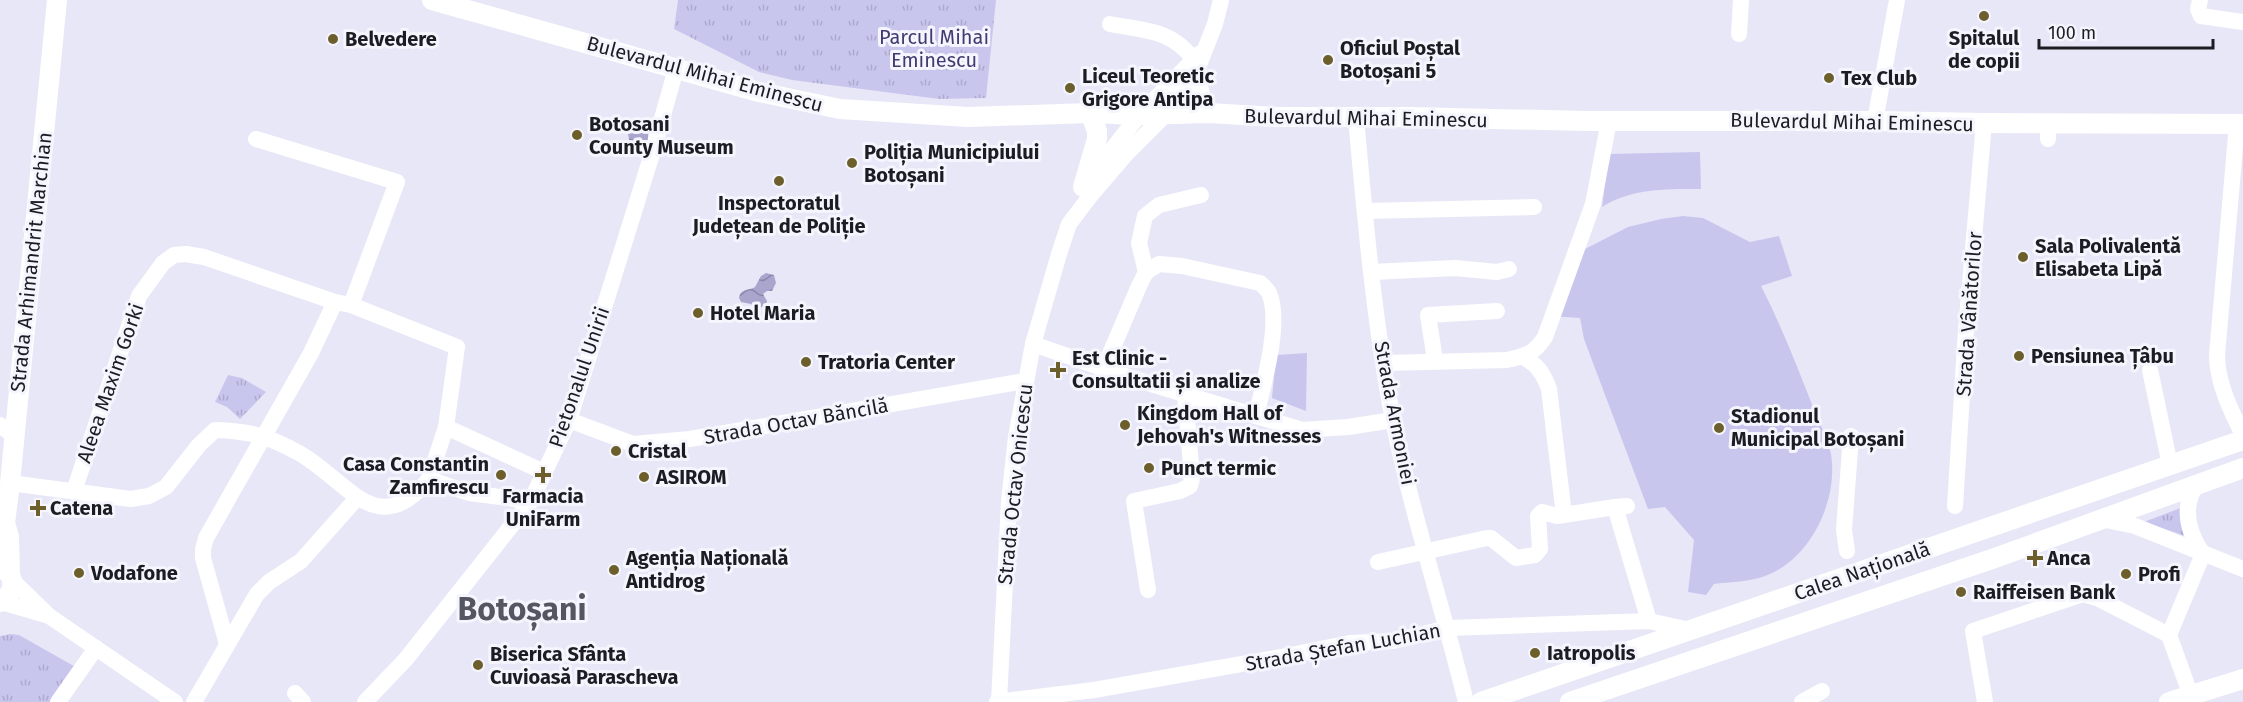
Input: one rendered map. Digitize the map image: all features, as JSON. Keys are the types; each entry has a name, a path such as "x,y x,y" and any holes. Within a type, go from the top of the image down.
{"main road":[{"name":"Strada Arhimandrit Marchian","path":"7,574 9,537 2,529 10,483 7,430 57,0"},
{"name":"Bulevardul Mihai Eminescu","path":"432,0 759,92 840,109 968,117 1090,113 1139,115 1209,113 1356,118 1875,121 1984,123 2048,131 2240,124"},
{"path":"1195,68 1200,95 1209,113"},
{"path":"1083,187 1097,139 1097,131 1090,113"},
{"name":"Calea Națională","path":"1480,702 2243,440"},
{"name":"Calea Națională","path":"1570,702 1992,559 2243,468"},
{"path":"0,602 12,591 7,574"},
{"path":"2169,702 2243,679"}],"street":[{"name":"Strada Octav Onicescu","path":"998,702 1016,437 1033,344 1069,224 1107,175 1165,115 1195,68 1215,24 1221,0"},
{"path":"1739,34 1741,0"},
{"path":"1875,121 1897,0"},
{"path":"2200,0 2198,9 2201,16 2243,22"},
{"path":"1069,224 1083,187 1139,115 1165,87 1195,68 1186,50 1166,35 1110,24"},
{"name":"Pietonalul Unirii","path":"365,702 406,659 531,501 569,420 652,154 676,69"},
{"name":"Strada Armoniei","path":"1356,118 1372,272 1393,420 1466,702"},
{"path":"1384,363 1507,360 1523,357 1537,349 1545,337 1593,204 1609,121"},
{"name":"Strada Vânătorilor","path":"1955,506 1966,330 1984,123"},
{"path":"2240,124 2217,368 2243,435"},
{"path":"228,645 203,558 206,538 263,435 343,303 397,182 256,140"},
{"path":"1146,272 1139,243 1145,216 1160,205 1201,195"},
{"path":"1365,211 1534,207"},
{"name":"Aleea Maxim Gorki","path":"74,491 139,296 163,263 174,255 204,256 343,303 457,347 446,427"},
{"path":"1104,368 1146,272 1159,264 1182,266 1260,283 1269,292 1273,308 1271,351 1256,416"},
{"path":"1372,272 1455,268 1497,272 1509,269"},
{"path":"1435,360 1428,315 1497,311"},
{"path":"1033,344 1125,376 1302,430 1348,427 1393,420"},
{"path":"1523,357 1535,363 1542,371 1549,389 1564,515"},
{"path":"2150,370 2170,465"},
{"name":"Strada Octav Băncilă","path":"569,420 633,444 690,439 1025,381"},
{"path":"1148,590 1134,501 1180,491 1190,486 1192,478 1185,394"},
{"path":"263,435 301,454 357,498 377,507 398,505 415,495 429,478 446,427 544,472"},
{"name":"Aleea Maxim Gorki","path":"10,483 131,499 149,496 166,487 215,430 263,435"},
{"path":"1846,551 1844,530 1851,436"},
{"path":"429,478 469,493 531,501"},
{"path":"2198,483 2190,496 2188,513 2193,538 2204,554"},
{"path":"194,702 257,594 269,582 301,561 357,498"},
{"path":"1378,562 1491,538 1516,558 1535,555 1540,549 1538,516 1542,512 1557,516 1621,506 1649,621"},
{"path":"2101,519 2135,525 2204,554 2241,562"},
{"path":"2191,696 2169,634 2204,554"},
{"path":"7,574 50,616 175,702"},
{"path":"1985,702 1973,631 2083,594 2097,598 2169,634"},
{"path":"0,602 50,616"},
{"name":"Strada Ștefan Luchian","path":"998,702 1104,688 1350,643 1393,641 1448,628 1649,621 1690,630"},
{"path":"58,702 96,648"},
{"path":"1802,702 1822,691"}],"green space":[{"name":"Parcul Mihai Eminescu","path":"678,0 996,0 986,98 939,99 792,80 759,72 674,29"},
{"path":"1700,152 1701,189 1638,193 1625,196 1602,207 1609,154"},
{"name":"Stadionul Municipal Botoșani","path":"1683,216 1703,218 1750,242 1779,236 1792,276 1761,286 1826,436 1831,454 1830,492 1825,511 1805,546 1792,560 1776,571 1759,578 1714,584 1706,595 1688,592 1694,540 1665,507 1648,509 1584,339 1580,318 1549,316 1585,249 1628,227"},
{"path":"1307,353 1306,411 1272,398 1276,355"},
{"path":"228,375 242,378 266,392 240,419 227,407 215,402"},
{"path":"2183,507 2185,536 2144,522"},
{"path":"19,635 79,669 58,702 0,702 0,636"}],"water":[{"path":"642,129 648,134 648,145 636,149 630,144 628,134 633,133 633,130"},
{"path":"766,273 774,275 776,283 772,291 763,294 767,301 766,305 757,309 751,304 741,302 739,298 741,293 755,287 761,276"}],"place":[{"name":"Spitalul de copii","path":"1984,16"},
{"name":"Belvedere","path":"333,39"},
{"name":"Oficiul Poștal Botoșani 5","path":"1328,60"},
{"name":"Tex Club","path":"1829,78"},
{"name":"Liceul Teoretic Grigore Antipa","path":"1070,88"},
{"name":"Botosani County Museum","path":"577,135"},
{"name":"Poliția Municipiului Botoșani","path":"852,163"},
{"name":"Inspectoratul Județean de Poliție","path":"779,181"},
{"name":"Sala Polivalentă Elisabeta Lipă","path":"2023,257"},
{"name":"Hotel Maria","path":"698,313"},
{"name":"Pensiunea Țâbu","path":"2019,356"},
{"name":"Tratoria Center","path":"806,362"},
{"name":"Est Clinic - Consultatii și analize","path":"1058,370"},
{"name":"Kingdom Hall of Jehovah's Witnesses","path":"1125,425"},
{"name":"Stadionul Municipal Botoșani","path":"1719,428"},
{"name":"Cristal","path":"616,451"},
{"name":"Punct termic","path":"1149,468"},
{"name":"Casa Constantin Zamfirescu","path":"501,475"},
{"name":"Farmacia UniFarm","path":"543,475"},
{"name":"ASIROM","path":"644,477"},
{"name":"Catena","path":"38,508"},
{"name":"Anca","path":"2035,558"},
{"name":"Agenția Națională Antidrog","path":"614,570"},
{"name":"Vodafone","path":"79,573"},
{"name":"Profi","path":"2126,574"},
{"name":"Raiffeisen Bank","path":"1961,592"},
{"name":"Iatropolis","path":"1535,653"},
{"name":"Biserica Sfânta Cuvioasă Parascheva","path":"478,665"}],"district":[{"name":"Botoșani","path":"522,609"}]}
